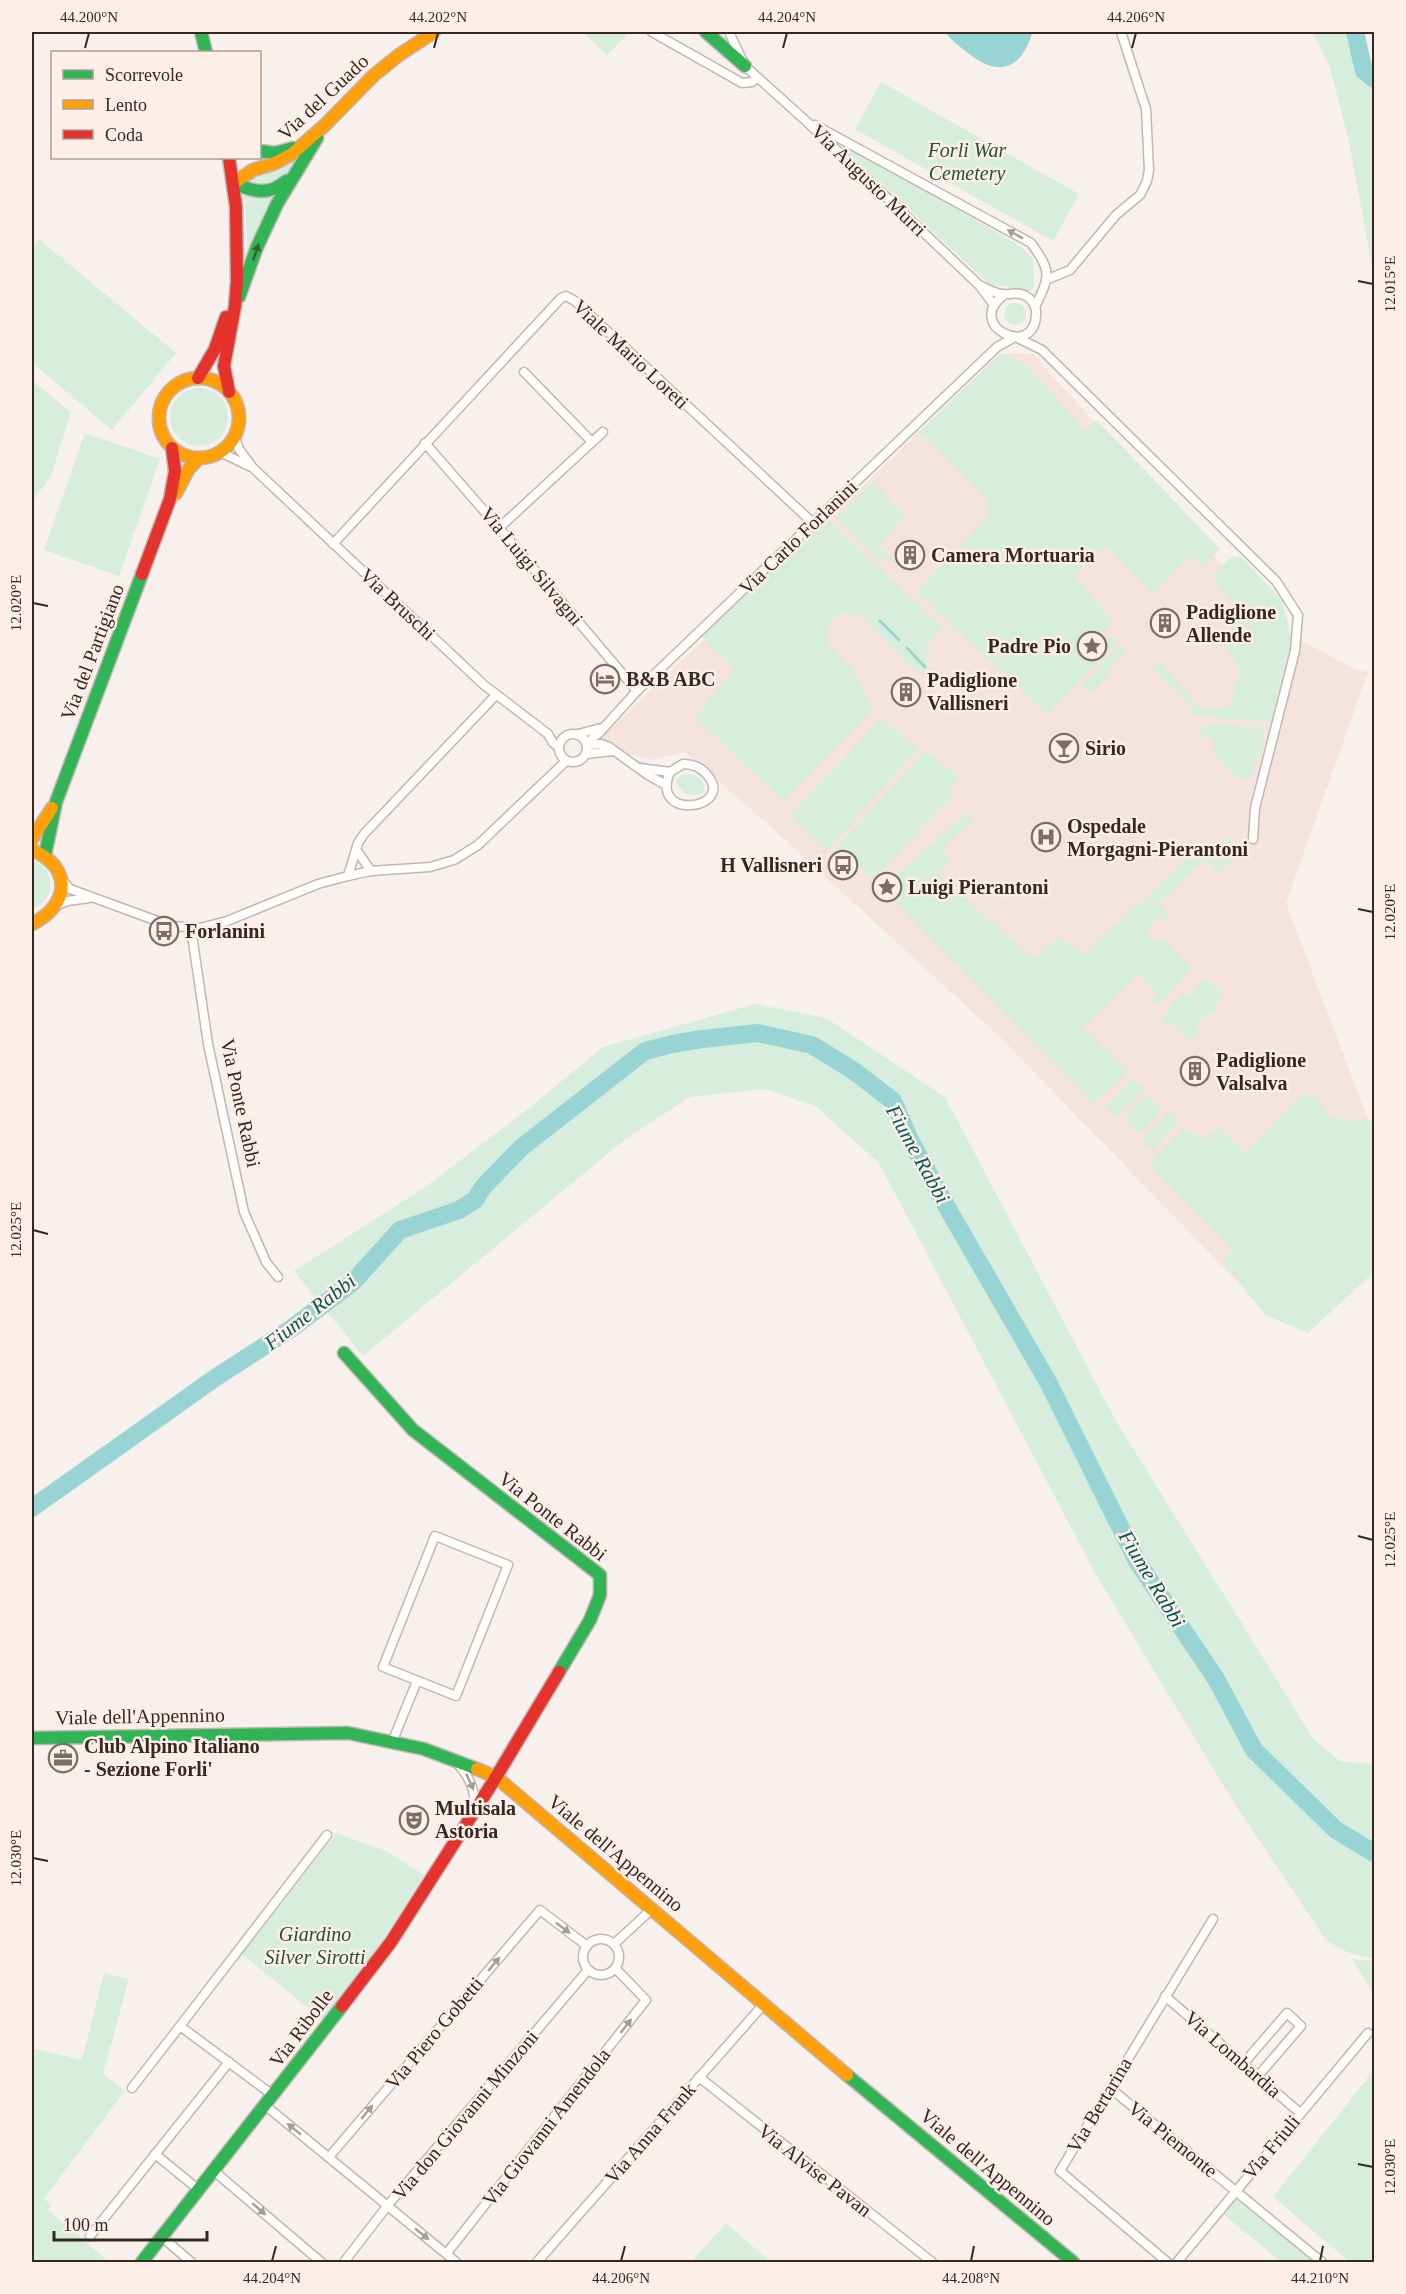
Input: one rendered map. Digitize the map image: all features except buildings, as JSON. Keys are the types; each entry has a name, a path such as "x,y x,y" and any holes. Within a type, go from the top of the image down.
{"main road":[{"path":"201,32 206,51"},
{"name":"Via del Guado","path":"234,183 253,170 273,164 292,154 325,125 374,75 434,32"},
{"path":"706,32 745,66"},
{"path":"230,393 221,385 198,378 186,380 175,386 161,404 160,428 172,448 189,457 199,458 219,452 234,436 238,425 238,414 236,403 225,381 224,366 236,306 267,224 296,170 325,125"},
{"path":"261,151 275,153 305,142"},
{"path":"229,159 234,183 236,306"},
{"path":"234,183 263,193 278,189 296,170"},
{"path":"198,378 211,361 217,348 229,305 237,260"},
{"name":"Via del Partigiano","path":"165,515 175,471 172,448"},
{"name":"Via del Partigiano","path":"45,855 56,802 165,515 188,471 199,458"},
{"name":"Via del Partigiano","path":"32,838 56,802"},
{"path":"32,850 45,855 52,862 61,879 62,888 57,905 43,920 32,924"},
{"name":"Via Ponte Rabbi","path":"344,1353 413,1430 600,1575 600,1595 590,1620 496,1777"},
{"name":"Viale dell'Appennino","path":"32,1737 348,1733 393,1740 452,1758 496,1777 763,2005 1073,2262"},
{"name":"Via Ribolle","path":"142,2262 274,2096 391,1942 496,1777"}],"street":[{"path":"652,32 742,83 752,82 757,78"},
{"name":"Via Augusto Murri","path":"729,32 745,66 807,121 979,285"},
{"path":"1048,279 1070,270 1116,215 1140,195 1147,181 1149,170 1146,109 1121,32"},
{"path":"807,121 1031,243 1043,259 1048,279 1035,307"},
{"path":"979,285 1004,295"},
{"path":"979,285 994,305"},
{"path":"1030,298 1044,289"},
{"path":"997,347 1016,337 1029,332 1035,324 1035,307 1030,298 1017,292 1004,295 994,305 992,319 995,326 1004,334 1016,337 1035,345 1050,358 1276,581 1298,615 1295,651 1255,808 1253,839"},
{"name":"Viale Mario Loreti","path":"333,544 561,298 568,296 813,523"},
{"path":"1029,332 1035,345"},
{"path":"997,347 1004,334"},
{"name":"Via Carlo Forlanini","path":"586,747 637,691 997,347"},
{"path":"524,372 592,442"},
{"path":"499,528 603,432"},
{"name":"Via Bruschi","path":"234,436 239,449 253,468 496,695 548,734 553,743 559,747"},
{"name":"Via Luigi Silvagni","path":"425,443 637,691"},
{"name":"Via Bruschi","path":"219,452 253,468"},
{"path":"348,876 358,843 364,834 496,695"},
{"path":"548,734 578,734 601,728"},
{"path":"578,734 586,747 613,751 666,785"},
{"path":"567,735 561,740 559,747 560,755 566,761 578,762 586,747"},
{"path":"61,879 70,889 171,926 191,928 227,921 318,884 348,876 371,871 445,864 466,854 478,845 566,761"},
{"path":"640,768 670,772 683,764 697,767 709,776 713,784 712,791 705,802 698,805 685,805 674,801 666,785 670,772"},
{"path":"357,851 371,871"},
{"path":"57,905 93,897"},
{"name":"Via Ponte Rabbi","path":"191,928 208,1044 244,1212 266,1262 278,1277"},
{"path":"435,1536 508,1565 456,1696 417,1681 383,1667 435,1536"},
{"path":"393,1740 417,1681"},
{"path":"452,1758 468,1776 473,1786 475,1811"},
{"path":"132,2088 327,1834"},
{"path":"614,1944 652,1909"},
{"name":"Via Piero Gobetti","path":"329,2157 540,1910 587,1946"},
{"name":"Via Bertarina","path":"1167,2262 1060,2170 1213,1919"},
{"path":"603,1939 614,1944 620,1959 616,1969 599,1976 588,1970 583,1956 587,1946 603,1939"},
{"name":"Via Giovanni Amendola","path":"447,2253 646,2000 616,1969"},
{"name":"Via don Giovanni Minzoni","path":"344,2262 388,2205 588,1970"},
{"name":"Via Lombardia","path":"1165,1996 1300,2113"},
{"name":"Via Anna Frank","path":"537,2262 763,2005"},
{"path":"1243,2064 1287,2013 1301,2026 1258,2076"},
{"path":"180,2026 274,2096"},
{"name":"Via Friuli","path":"1177,2262 1368,2033"},
{"path":"90,2236 230,2062"},
{"name":"Via Alvise Pavan","path":"699,2077 932,2262"},
{"name":"Via Piemonte","path":"1110,2088 1322,2262"},
{"path":"266,2106 456,2262"},
{"path":"155,2154 199,2190"},
{"path":"214,2171 321,2262"},
{"path":"162,2237 192,2262"}],"shaded area":[{"name":"Ospedale Morgagni-Pierantoni","path":"1001,353 1033,354 1281,630 1355,669 1368,672 1286,903 1374,1135 1256,1301 1003,1040 771,827 685,752 652,760 594,745"}],"green space":[{"path":"588,32 630,32 607,55 585,34"},
{"path":"1312,32 1346,32 1358,78 1374,91 1374,276 1348,137 1329,64"},
{"name":"Forli War Cemetery","path":"881,82 1079,194 1053,241 855,129"},
{"path":"839,144 886,168 1020,246 1033,259 1034,288 1029,291 989,284"},
{"path":"303,151 293,170 281,182 265,187 244,183"},
{"path":"280,192 248,262 245,194 262,198"},
{"path":"39,239 176,353 112,430 32,363 32,248"},
{"path":"1015,303 1023,306 1026,314 1023,322 1015,325 1007,322 1004,314 1007,306"},
{"path":"1001,353 1027,365 1084,430 1097,420 1220,549 1203,568 1190,555 1153,593 1105,545 1074,576 1112,621 1104,634 1103,641 1110,636 1115,641 1114,646 1047,714 916,592 988,517 986,497 919,432"},
{"path":"32,380 71,412 51,476 32,502"},
{"path":"199,388 210,390 223,401 228,417 226,428 215,441 199,446 188,444 175,433 170,417 172,406 183,393"},
{"path":"85,433 160,459 119,576 44,550"},
{"path":"873,482 905,516 878,545 898,563 897,565 886,556 881,562 836,518"},
{"path":"826,518 943,628 925,647 929,652 926,669 920,676 862,617 844,613 831,620 826,629 830,647 851,667 873,710 784,801 695,718 735,668 701,637"},
{"path":"1231,557 1241,557 1282,600 1291,637 1270,722 1217,718 1216,715 1193,716 1192,707 1152,668 1158,662 1203,709 1227,707 1235,696 1234,686 1241,672 1223,641 1241,616 1216,582 1214,574"},
{"path":"1117,647 1122,647 1126,651 1091,693 1081,685"},
{"path":"882,718 917,750 826,852 790,815"},
{"path":"1217,724 1262,728 1264,743 1250,779 1238,780 1211,752 1215,744 1209,737 1202,736 1201,740 1199,738 1202,727"},
{"path":"925,751 959,777 951,789 954,795 873,878 837,848"},
{"path":"688,774 702,781 705,787 703,793 690,795 680,788 676,780 681,775"},
{"path":"968,812 974,820 942,849 952,859 939,872 946,882 1034,958 1059,936 1083,955 1202,845 1217,846 1228,836 1238,851 1219,874 1206,859 1158,903 1171,917 1166,922 1160,917 1145,932 1158,943 1162,939 1192,968 1158,1005 1151,999 1157,994 1139,974 1083,1028 1129,1071 1093,1104 882,888"},
{"path":"32,861 46,870 50,885 46,899 32,909"},
{"path":"1205,978 1224,994 1215,1002 1220,1008 1215,1013 1209,1012 1199,1022 1197,1029 1200,1034 1189,1040 1171,1022 1166,1025 1161,1020 1169,1013 1166,1010 1183,993 1188,996"},
{"path":"755,1004 826,1018 945,1097 1116,1421 1314,1740 1340,1761 1374,1764 1374,1958 1349,1952 1326,1940 1234,1803 1095,1573 879,1163 815,1106 766,1089 690,1097 627,1138 363,1356 294,1271 424,1188 518,1117 603,1047"},
{"path":"1133,1078 1145,1089 1116,1117 1105,1106"},
{"path":"1303,1093 1316,1098 1331,1118 1374,1121 1374,1272 1308,1333 1265,1315 1223,1262 1233,1248 1149,1164 1183,1129 1204,1139 1219,1127 1246,1153"},
{"path":"1146,1094 1162,1109 1140,1133 1124,1119"},
{"path":"1169,1112 1179,1121 1152,1151 1141,1141"},
{"name":"Giardino Silver Sirotti","path":"336,1833 388,1852 424,1875 374,1953 324,2021 242,1954"},
{"path":"1352,1959 1374,1961 1374,1994"},
{"path":"104,1973 129,1979 103,2074 125,2091 44,2199 51,2205 48,2210 109,2262 32,2262 32,2048 82,2060"},
{"path":"1374,2070 1374,2262 1350,2262 1273,2197"},
{"path":"1234,2200 1238,2200 1315,2262 1281,2262 1223,2214"},
{"path":"726,2223 771,2262 691,2262"}],"water":[{"path":"945,32 1031,32 1032,34 1021,56 1015,62 999,67 990,66 969,54"}],"waterway":[{"path":"1355,32 1364,71 1374,79"},
{"path":"880,621 899,640"},
{"path":"907,648 925,667"},
{"name":"Fiume Rabbi","path":"32,1508 215,1378 292,1328 353,1282 400,1230 459,1210 475,1200 483,1187 522,1147 645,1051 702,1039 758,1033 812,1045 854,1071 893,1101 910,1140 1048,1382 1137,1561 1216,1679 1254,1750 1336,1830 1374,1853"}],"traffic: fast":[{"path":"201,32 206,51"},
{"path":"706,32 745,66"},
{"path":"239,297 257,247 277,204 317,138"},
{"path":"261,151 275,153 293,148"},
{"path":"234,183 248,189 267,191 286,181"},
{"path":"45,855 56,802 142,574"},
{"path":"344,1353 413,1430 600,1575 600,1595 590,1620 559,1672"},
{"path":"32,1738 348,1733 424,1749 477,1769"},
{"path":"142,2262 342,2006"},
{"path":"847,2075 1073,2262"}],"traffic: slow":[{"path":"234,183 253,170 273,164 292,154 325,125 373,76 399,55 434,32"},
{"path":"199,378 214,381 227,390 236,403 239,418 236,433 227,446 214,455 199,458 184,455 171,446 162,433 159,418 162,403 171,390 184,381 199,378"},
{"path":"176,493 188,470 199,458"},
{"path":"32,839 52,808"},
{"path":"32,850 55,866 62,886 60,897 54,907 32,924"},
{"path":"477,1769 496,1777 847,2075"}],"traffic: jam":[{"path":"229,159 236,207 237,281 235,306 224,366 229,392"},
{"path":"198,378 215,349 226,317"},
{"path":"142,574 170,499 175,471 172,448"},
{"path":"342,2006 391,1942 493,1782 559,1672"}],"place":[{"name":"Camera Mortuaria","path":"910,555"},
{"name":"Padiglione Allende","path":"1165,623"},
{"name":"Padre Pio","path":"1092,646"},
{"name":"B&B ABC","path":"605,679"},
{"name":"Padiglione Vallisneri","path":"906,692"},
{"name":"Sirio","path":"1064,748"},
{"name":"Ospedale Morgagni-Pierantoni","path":"1046,837"},
{"name":"H Vallisneri","path":"843,865"},
{"name":"Luigi Pierantoni","path":"887,887"},
{"name":"Forlanini","path":"164,931"},
{"name":"Padiglione Valsalva","path":"1195,1071"},
{"name":"Club Alpino Italiano - Sezione Forli'","path":"63,1758"},
{"name":"Multisala Astoria","path":"414,1820"}]}
